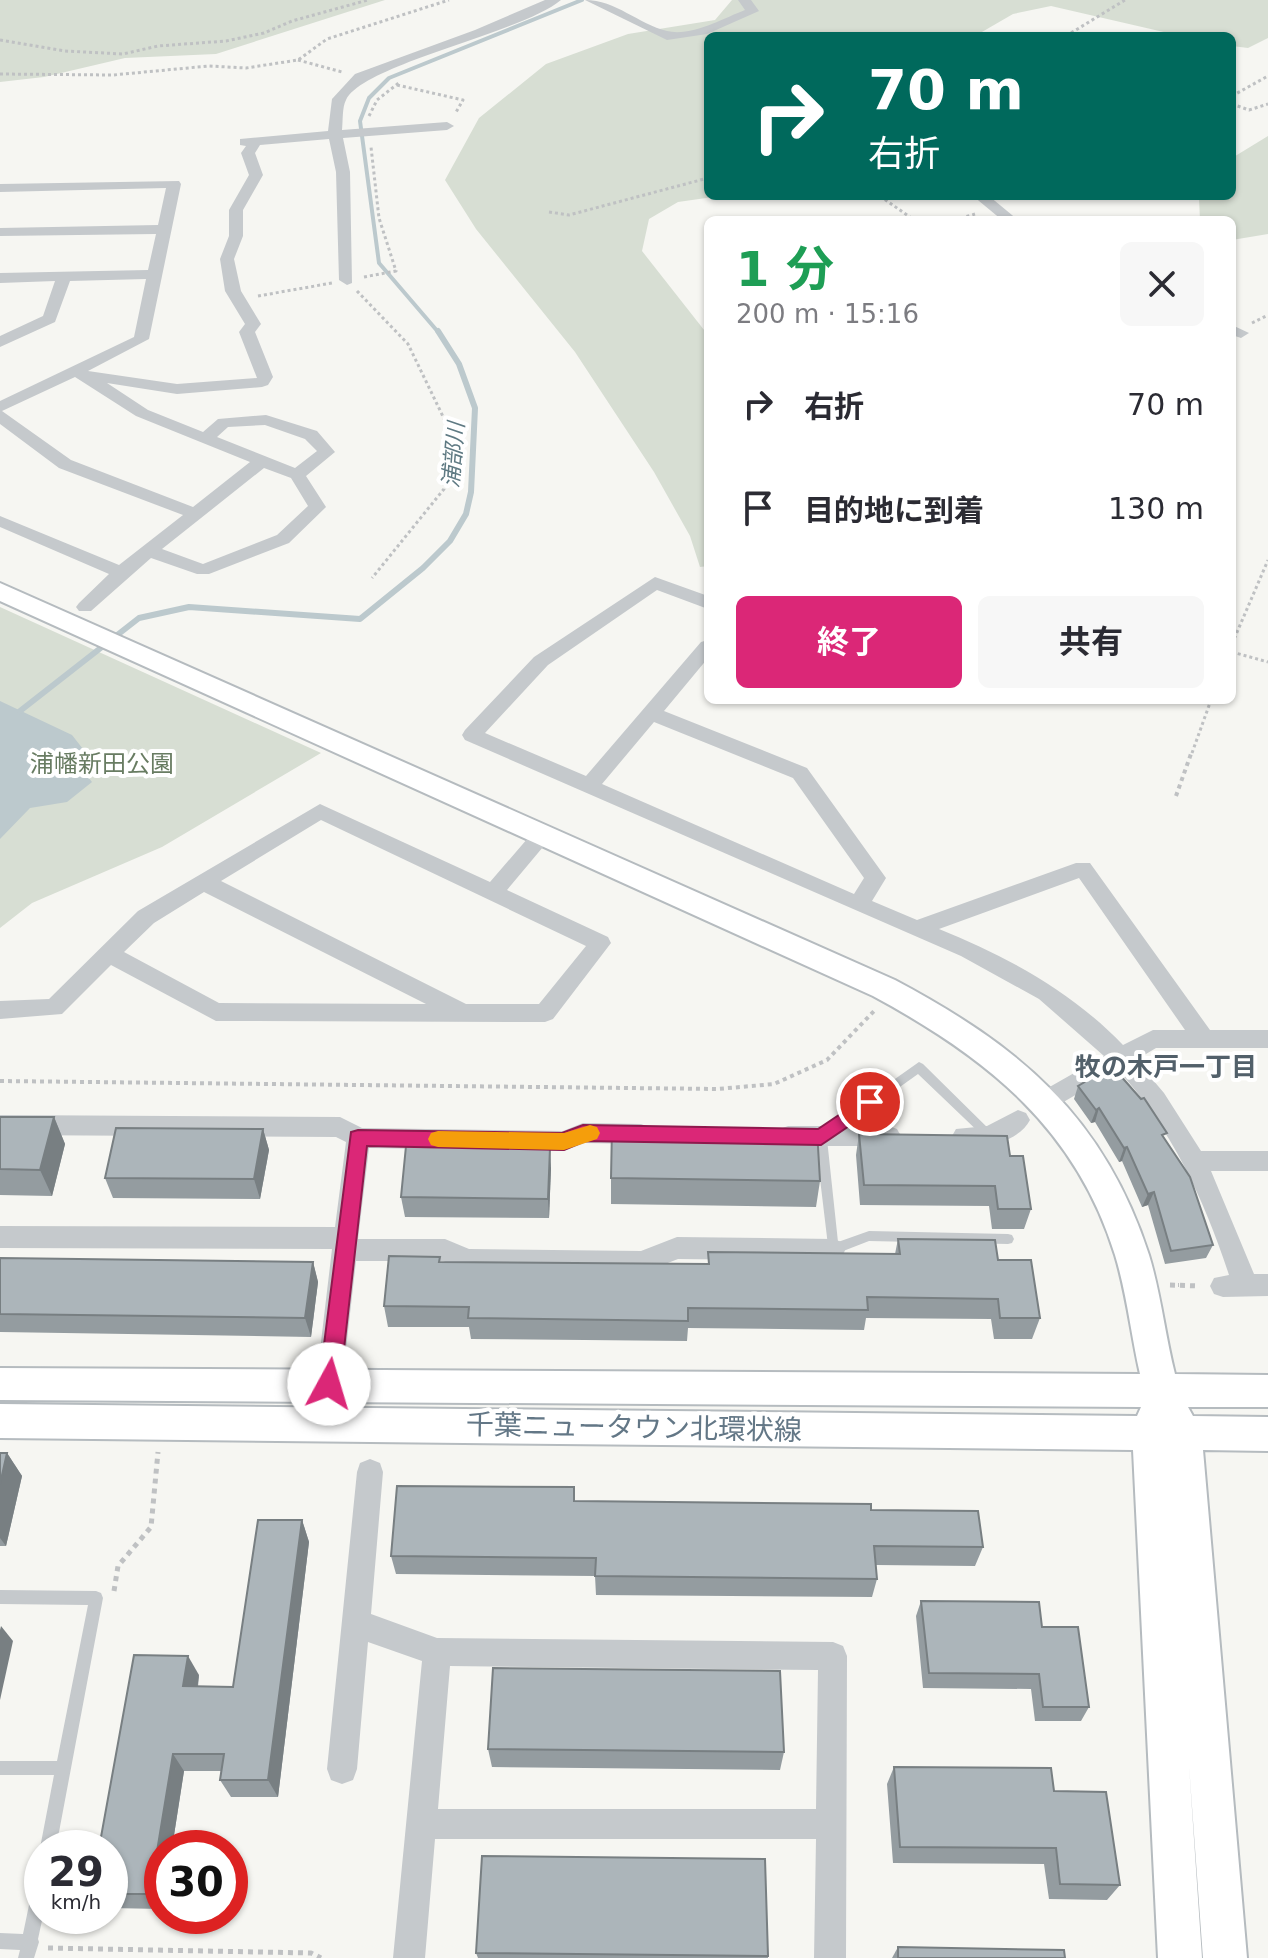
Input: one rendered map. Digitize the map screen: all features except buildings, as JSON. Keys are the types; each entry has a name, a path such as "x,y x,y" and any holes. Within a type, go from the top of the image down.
{"street":[{"path":"347,280 343,172 335,134 339,99 360,77 479,33 555,0"},
{"path":"591,0 667,36 703,31 753,11 744,0"},
{"path":"79,372 177,389 262,382 265,377 247,332 253,324 233,291 227,259 236,236 236,210 256,175 248,153 249,141 447,126"},
{"path":"0,188 174,184 141,339 79,372 0,407"},
{"path":"985,200 1006,216"},
{"path":"0,232 164,229"},
{"path":"0,278 155,274"},
{"path":"0,342 50,319 64,276"},
{"path":"79,372 142,413 297,475 317,507 283,539 203,570 149,551"},
{"path":"0,416 65,464 196,514"},
{"path":"205,439 224,422 266,420 311,435 327,452 297,475"},
{"path":"85,607 121,573 262,461"},
{"path":"0,521 121,573"},
{"path":"704,601 655,583 541,661 472,735 986,960 1069,1009 1121,1060 1174,1123 1196,1161 1230,1236 1245,1286"},
{"path":"0,591 884,988 943,1017 987,1048 1047,1100 1088,1157 1117,1217 1131,1253 1162,1391 1225,1958"},
{"path":"589,786 704,651"},
{"path":"651,713 800,773 875,878 859,904"},
{"path":"0,1010 54,1008 146,917 320,811 600,943 545,1013 216,1012 109,954"},
{"path":"493,893 541,836"},
{"path":"915,929 1083,868 1204,1039"},
{"path":"202,881 465,1013"},
{"path":"1047,1100 1153,1039 1268,1039"},
{"path":"944,1136 990,1136 1018,1120"},
{"path":"0,1125 340,1127 358,1138 564,1141 583,1133 663,1134"},
{"path":"758,1136 914,1136"},
{"path":"329,1384 358,1138"},
{"path":"1196,1161 1268,1161"},
{"path":"0,1237 345,1244 445,1250 467,1260 642,1262 677,1248 833,1250"},
{"name":"千葉ニュータウン北環状線","path":"0,1384 1268,1391"},
{"name":"千葉ニュータウン北環状線","path":"0,1421 1268,1434"},
{"path":"1166,1433 1180,1958"},
{"path":"342,1769 370,1472"},
{"path":"356,1623 437,1652 833,1656 830,1958"},
{"path":"409,1958 437,1652"},
{"path":"421,1824 831,1824"}],"lane":[{"path":"990,1136 919,1067 821,1137 833,1250 869,1236 1008,1239"},
{"path":"0,1597 96,1598 52,1830"},
{"path":"0,1768 64,1768"},
{"path":"0,1941 34,1949"}],"path":[{"path":"0,40 65,51 123,54 158,46 226,41 264,33 292,21 368,0"},
{"path":"0,74 113,75 172,68 259,66 298,60 327,39 449,0"},
{"path":"1073,32 1125,0"},
{"path":"1236,94 1268,76"},
{"path":"239,299 396,271 379,218 370,132 365,124 377,100 404,79"},
{"path":"1236,105 1249,110 1268,104"},
{"path":"549,212 569,215 704,179"},
{"path":"886,200 908,216"},
{"path":"347,280 408,344 450,431 444,489 372,578"},
{"path":"1236,635 1268,560"},
{"path":"1236,653 1268,662"},
{"path":"1176,796 1210,704"},
{"path":"0,1081 718,1089 774,1084 827,1060 875,1009"},
{"path":"1170,1285 1245,1286"},
{"path":"112,1597 118,1566 151,1527 162,1422"},
{"path":"34,1949 311,1953 321,1958"}],"green space":[{"path":"0,0 385,0 216,54 125,58 44,77 0,82"},
{"path":"732,0 1268,0 1268,38 1248,48 1236,46 1236,32 1164,32 1051,6 1013,14 982,32 704,32 704,198 678,202 649,219 642,251 704,330 704,566 700,567 690,536 654,472 575,352 476,229 445,180 479,118 546,64 628,34 715,20"},
{"path":"1268,136 1268,234 1236,239 1236,216 1200,216 1199,200 1236,200 1236,156"},
{"name":"浦幡新田公園","path":"0,607 321,753 162,847 32,903 0,928"}],"shaded area":[{"path":"0,701 72,735 90,758 84,772 92,782 67,802 30,808 0,839"}],"waterway":[{"name":"浦部川","path":"439,333 379,263 360,121 369,98 389,78 582,0"},
{"name":"浦部川","path":"20,711 139,618 189,607 360,619 423,568 450,541 466,514 471,492 475,408 459,364 438,331"}],"slow traffic":[{"path":"438,1139 564,1141 590,1133"}],"district":[{"name":"牧の木戸一丁目","path":"1166,1067"}],"route":[{"path":"329,1384 358,1138 564,1141 583,1133 821,1137 870,1102"}]}
